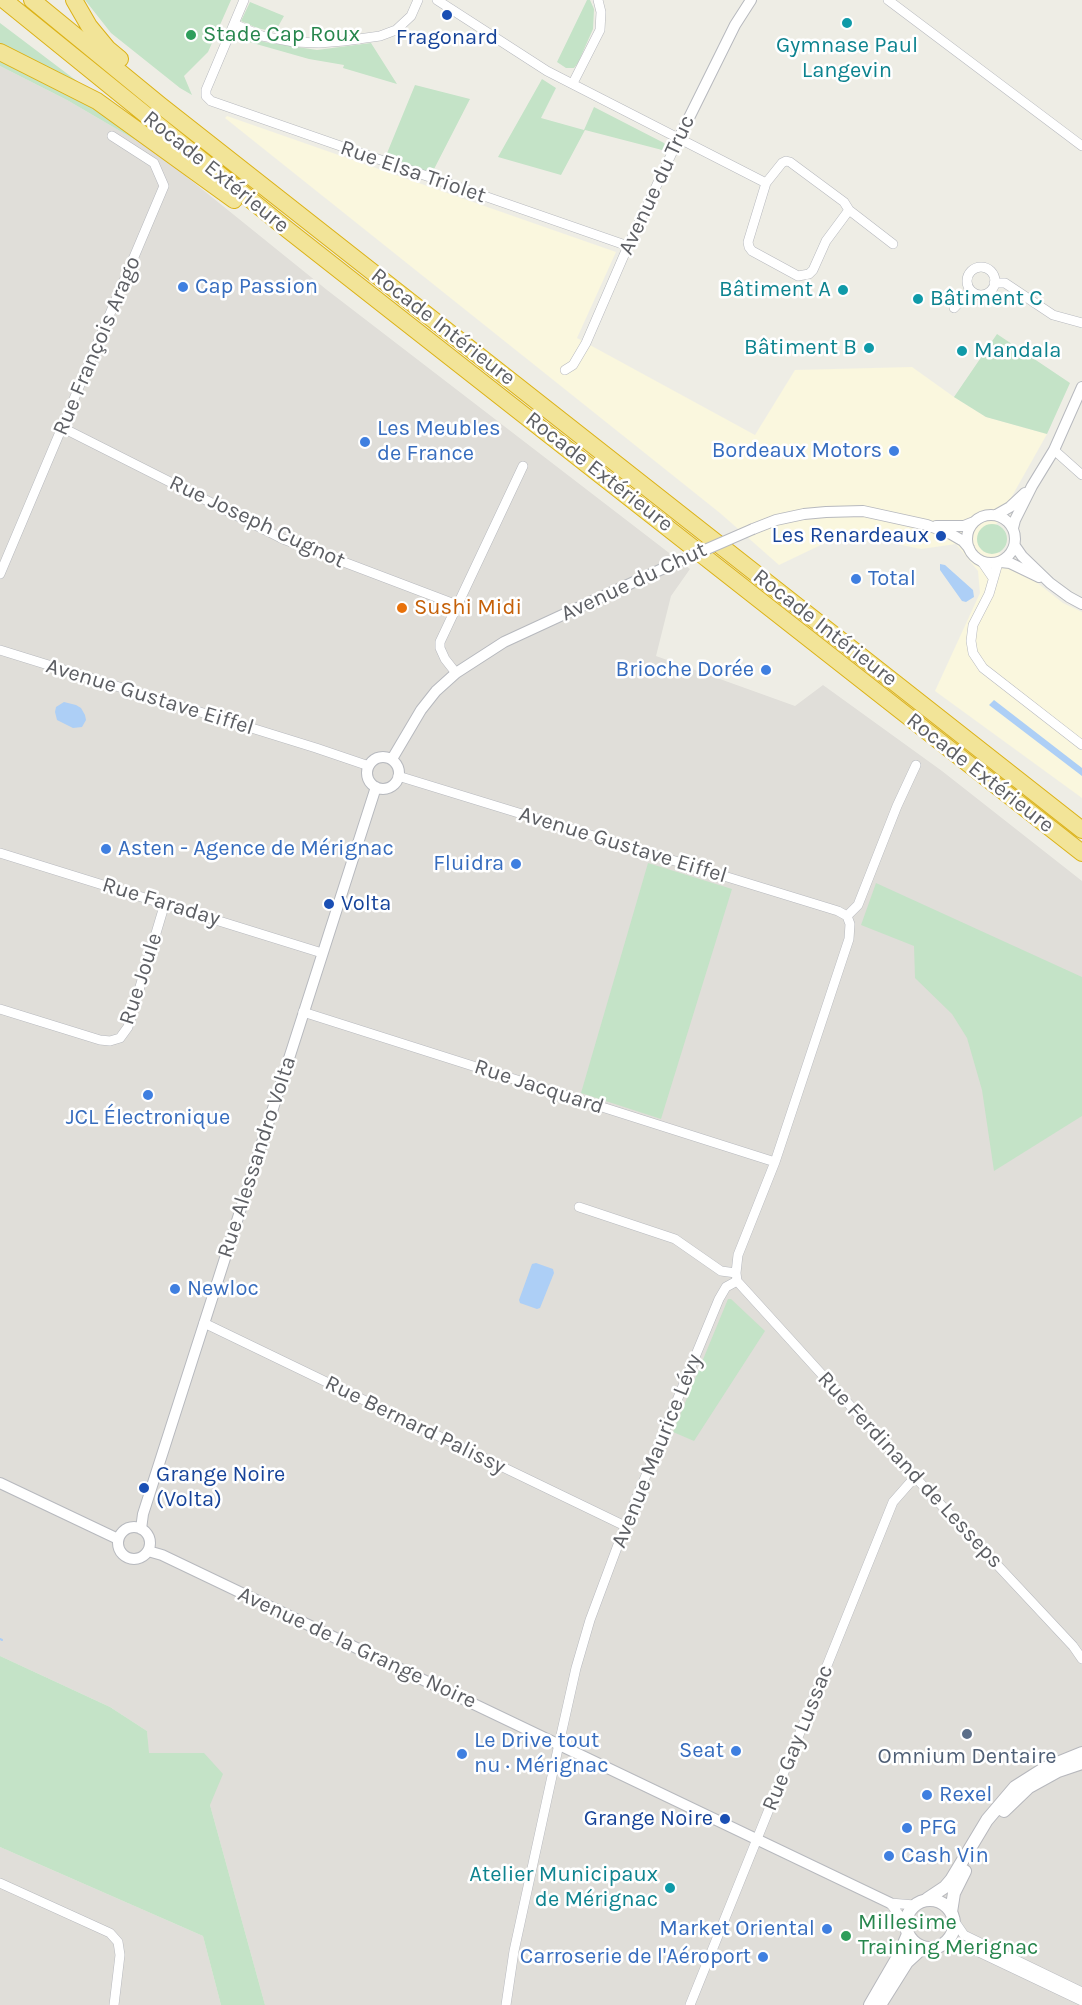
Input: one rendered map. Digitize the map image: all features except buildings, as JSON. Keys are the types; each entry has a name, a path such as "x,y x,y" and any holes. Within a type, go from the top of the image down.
{"highway":[{"name":"Rocade Extérieure","path":"4,0 288,230 1082,853"},
{"name":"Rocade Intérieure","path":"32,0 160,105 1082,830"},
{"path":"75,0 89,26 108,49 157,88 160,105"},
{"path":"0,52 97,101 273,229 288,230"}],"main road":[{"path":"870,2005 899,1955 907,1929 906,1917 914,1905 945,1887 951,1880 987,1820 1008,1794 1034,1774 1082,1753"},
{"path":"880,2005 907,1962 919,1951 934,1947 951,1935 954,1927 952,1915 957,1884 1005,1810 1017,1797 1036,1783 1058,1771 1082,1763"},
{"path":"927,1899 941,1902 952,1915"},
{"path":"907,1929 917,1944 934,1947"}],"street":[{"path":"244,0 234,24 262,36 294,42 319,43 380,36 396,30 411,16 418,0"},
{"path":"437,0 547,71 766,183"},
{"path":"573,83 600,30 601,12 598,0"},
{"name":"Avenue du Truc","path":"565,370 573,365 586,343 628,246 679,138 735,26 752,0"},
{"path":"888,0 1082,146"},
{"name":"Rue Elsa Triolet","path":"234,24 206,90 206,96 220,105 628,246"},
{"name":"Rue François Arago","path":"0,574 164,186 154,163 112,136"},
{"path":"849,210 826,241 809,274 798,276 748,247 766,183 786,160 844,202 849,210 893,244"},
{"path":"981,266 990,270 995,278 994,287 987,294 978,295 970,290 967,277 969,273 981,266"},
{"path":"994,283 1005,283 1053,315 1082,323"},
{"path":"954,308 970,290"},
{"path":"1013,528 1032,486 1054,450 1082,389"},
{"name":"Rue Joseph Cugnot","path":"63,428 283,539 457,605"},
{"path":"1054,450 1082,475"},
{"path":"456,673 445,659 440,642 523,466"},
{"path":"996,515 1011,507 1032,486"},
{"name":"Avenue du Chut","path":"392,759 421,710 436,691 456,673 504,642 753,529 792,516 848,511 881,514 927,525 951,534 963,541 969,548"},
{"path":"993,578 969,548 968,534 975,521 989,515 996,515 1008,521 1016,538 1012,553 999,562 989,594 971,635 976,660 983,668 1082,745"},
{"name":"Avenue du Chut","path":"927,525 964,526 975,521"},
{"path":"1015,546 1050,583 1069,597 1082,603"},
{"path":"982,562 1010,562 1050,583"},
{"name":"Avenue Gustave Eiffel","path":"0,650 369,766"},
{"path":"376,758 392,759 398,767 398,776 394,784 385,788 376,787 369,780 369,766 376,758"},
{"path":"847,916 858,905 897,806 916,765"},
{"name":"Avenue Gustave Eiffel","path":"398,776 838,911 847,916"},
{"name":"Rue Alessandro Volta","path":"141,1528 143,1514 376,787"},
{"name":"Rue Faraday","path":"0,853 322,953"},
{"name":"Rue Joule","path":"0,1009 100,1040 110,1041 120,1038 128,1027 165,903"},
{"name":"Avenue Maurice Lévy","path":"506,2005 514,1951 559,1744 576,1668 590,1620 719,1299 736,1277 738,1256 775,1162 849,939 850,924 847,916"},
{"name":"Rue Jacquard","path":"303,1012 775,1162"},
{"path":"579,1207 675,1239 722,1271 736,1277"},
{"name":"Rue Ferdinand de Lesseps","path":"736,1277 915,1477 1073,1646 1082,1659"},
{"name":"Rue Bernard Palissy","path":"204,1323 626,1526"},
{"name":"Rue Gay Lussac","path":"690,2005 893,1502 915,1477"},
{"path":"0,1483 118,1539"},
{"path":"127,1528 141,1528 148,1536 150,1546 141,1558 130,1559 119,1549 118,1539 127,1528"},
{"name":"Avenue de la Grange Noire","path":"148,1551 162,1555 890,1903 914,1905"},
{"path":"0,1883 110,1933 118,1942 120,1955 114,2005"},
{"name":"Avenue de la Grange Noire","path":"890,1903 907,1929"},
{"path":"952,1915 964,1935 1082,1992"},
{"path":"934,1947 958,1944 966,1946 1082,2001"}],"shaded area":[{"path":"0,66 67,100 156,152 327,290 690,569 671,596 656,656 795,706 823,685 942,771 1082,881 1082,1995 1078,2005 265,2005 210,1805 204,1753 148,1753 147,1731 110,1707 0,1656"},
{"path":"227,116 616,252 577,338 755,435 795,370 912,367 986,417 1047,434 993,530 993,548 1063,603 1082,612 1082,798 935,691 980,593 978,571 956,544 921,549 859,536 827,542 779,565 720,513 225,118"},
{"path":"0,1847 203,1936 221,2005 0,2005"}],"green space":[{"path":"85,0 231,0 208,52 184,76 192,95 111,33"},
{"path":"587,0 590,0 594,9 593,29 578,63 574,68 566,68 557,62"},
{"path":"250,2 284,16 275,32 241,21"},
{"path":"0,23 98,97 0,46"},
{"path":"237,32 264,42 317,50 371,43 397,84 343,68 344,65 309,59 235,38"},
{"path":"0,57 103,112 156,152 67,100 0,66"},
{"path":"542,79 556,88 541,118 584,130 594,107 664,143 667,147 666,151 585,130 561,175 498,157"},
{"path":"415,85 470,99 432,173 385,158"},
{"path":"997,334 1070,383 1047,434 986,417 954,397"},
{"path":"992,524 1003,528 1007,539 1003,550 992,554 981,550 977,539 981,528"},
{"path":"648,863 732,889 661,1119 581,1093"},
{"path":"876,883 1082,977 1082,1116 994,1171 982,1090 967,1038 952,1014 915,978 914,946 861,925"},
{"path":"728,1299 731,1299 765,1331 694,1441 673,1432"},
{"path":"0,1656 110,1707 147,1731 149,1753 204,1753 223,1774 210,1805 265,2005 221,2005 203,1936 0,1847"}],"water":[{"path":"940,564 945,565 973,590 974,597 966,602 962,601 940,570"},
{"path":"994,700 1082,768 1082,776 989,705"},
{"path":"64,702 81,708 86,720 82,727 73,728 57,720 56,707"},
{"path":"536,1263 553,1269 554,1273 540,1308 537,1309 520,1303 519,1300 532,1264"}],"place":[{"name":"Fragonard","path":"447,15"},
{"name":"Gymnase Paul Langevin","path":"847,23"},
{"name":"Stade Cap Roux","path":"191,35"},
{"name":"Cap Passion","path":"183,287"},
{"name":"Bâtiment A","path":"843,290"},
{"name":"Bâtiment C","path":"918,299"},
{"name":"Bâtiment B","path":"869,348"},
{"name":"Mandala","path":"962,351"},
{"name":"Les Meubles de France","path":"365,442"},
{"name":"Bordeaux Motors","path":"894,451"},
{"name":"Les Renardeaux","path":"941,536"},
{"name":"Total","path":"856,579"},
{"name":"Sushi Midi","path":"402,608"},
{"name":"Brioche Dorée","path":"766,670"},
{"name":"Asten - Agence de Mérignac","path":"106,849"},
{"name":"Fluidra","path":"516,864"},
{"name":"Volta","path":"329,904"},
{"name":"JCL Électronique","path":"148,1095"},
{"name":"Newloc","path":"175,1289"},
{"name":"Grange Noire (Volta)","path":"144,1488"},
{"name":"Omnium Dentaire","path":"967,1734"},
{"name":"Seat","path":"736,1751"},
{"name":"Le Drive tout nu · Mérignac","path":"462,1754"},
{"name":"Rexel","path":"927,1795"},
{"name":"Grange Noire","path":"725,1819"},
{"name":"PFG","path":"907,1828"},
{"name":"Cash Vin","path":"889,1856"},
{"name":"Atelier Municipaux de Mérignac","path":"670,1888"},
{"name":"Market Oriental","path":"827,1929"},
{"name":"Millesime Training Merignac","path":"846,1936"},
{"name":"Carroserie de l'Aéroport","path":"763,1957"}]}
